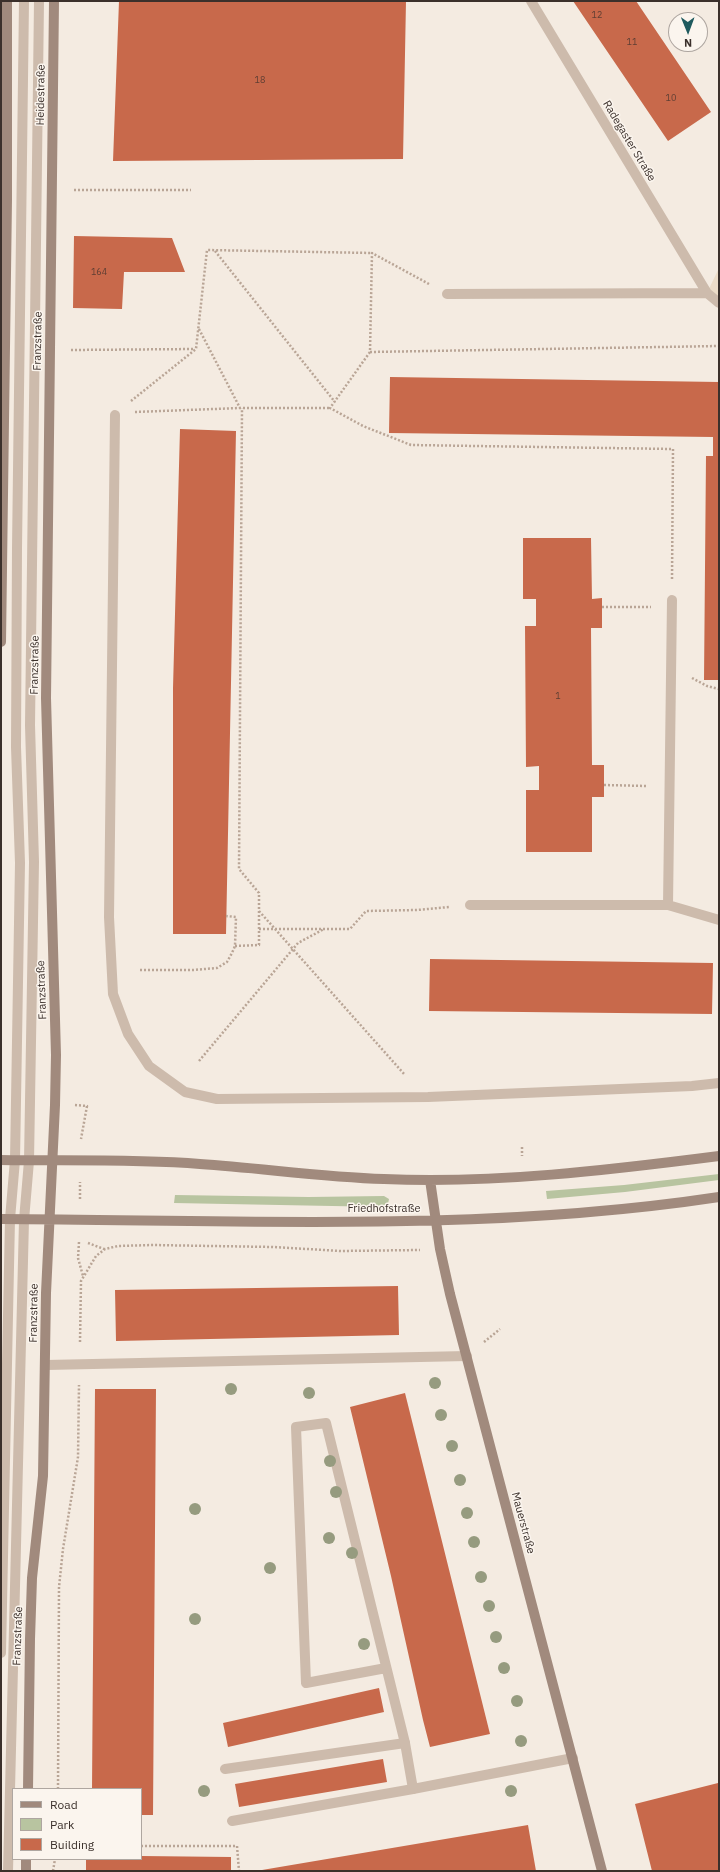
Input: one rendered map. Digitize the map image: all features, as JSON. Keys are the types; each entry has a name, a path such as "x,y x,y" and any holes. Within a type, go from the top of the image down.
{"main road":[{"path":"1,642 7,1"},
{"name":"Heidestraße","path":"52,189 54,1"},
{"name":"Franzstraße","path":"28,1788 32,1586 43,1476 49,1220 56,1105 56,1055 46,698 52,189"},
{"path":"1,1160 197,1164 369,1178 430,1180 506,1177 719,1156"},
{"name":"Mauerstraße","path":"430,1180 440,1249 602,1871"},
{"name":"Friedhofstraße","path":"5,1219 436,1221 563,1214 719,1198"},
{"path":"26,1860 26,1871"}],"street":[{"path":"1,1653 5,1219 15,1160 20,863 16,747 24,1"},
{"path":"8,1871 24,1220 29,1161 34,862 30,725 30,627 39,1"},
{"name":"Radegaster Straße","path":"531,1 707,293 719,303"},
{"path":"447,294 707,293"},
{"path":"115,415 109,909 113,994 128,1034 149,1066 185,1092 217,1099 428,1097 692,1086 719,1083"},
{"path":"668,905 672,604"},
{"path":"470,905 668,905 719,920"},
{"path":"46,1365 467,1356"},
{"path":"386,1668 306,1683 296,1427 326,1423 405,1743 413,1789"},
{"path":"225,1769 405,1743"},
{"path":"232,1821 413,1789 573,1758"}],"path":[{"path":"52,189 191,190"},
{"path":"115,415 196,349 207,250 372,253 447,294"},
{"path":"215,251 335,402"},
{"path":"330,408 370,352 372,253"},
{"path":"199,328 241,408 239,869 259,893 259,945 235,946"},
{"path":"370,352 719,346"},
{"path":"96,350 196,349"},
{"path":"115,415 145,410 330,408 363,426 411,445 673,449 672,604 602,607"},
{"path":"604,785 670,786"},
{"path":"259,929 350,929 366,911 418,910 470,905"},
{"path":"259,911 406,1076"},
{"path":"140,970 193,970 217,968 226,962 235,946 236,917 226,916"},
{"path":"199,1061 298,943 324,928"},
{"path":"83,1276 78,1258 82,1130 87,1106"},
{"path":"58,1788 59,1587 63,1549 78,1457 80,1365 79,1293 83,1276 96,1256 105,1249 118,1246 152,1245 379,1252 440,1249"},
{"path":"142,1846 237,1846 239,1871"},
{"path":"53,1871 55,1860"}],"green space":[{"path":"719,1174 719,1180 625,1192 547,1199 546,1191 624,1185"},
{"path":"175,1195 309,1197 384,1196 389,1199 388,1204 385,1207 174,1203"}],"shaded area":[{"path":"719,268 719,303 707,293"}],"building":[{"path":"119,1 406,1 403,159 113,161"},
{"path":"573,1 636,1 668,48 668,52 670,52 711,112 668,141"},
{"path":"74,236 172,238 185,272 124,272 122,309 73,308"},
{"path":"390,377 719,382 719,680 704,680 706,456 713,456 713,437 389,433"},
{"path":"180,429 236,431 226,934 173,934 173,688"},
{"path":"523,538 591,538 592,599 602,598 602,628 591,628 592,765 604,765 604,797 592,797 592,852 526,852 526,790 539,790 539,766 526,767 525,626 536,626 536,599 523,599"},
{"path":"430,959 713,963 712,1014 429,1011"},
{"path":"398,1286 399,1335 116,1341 115,1290"},
{"path":"95,1389 156,1389 153,1815 142,1815 142,1788 92,1788"},
{"path":"405,1393 490,1734 430,1747 391,1576 350,1407"},
{"path":"379,1688 384,1712 228,1747 223,1723"},
{"path":"383,1759 387,1782 239,1807 235,1784"},
{"path":"718,1783 719,1871 652,1871 635,1804"},
{"path":"528,1825 536,1871 262,1871 262,1870"},
{"path":"142,1856 231,1857 231,1871 86,1871 86,1860 142,1860"}]}
